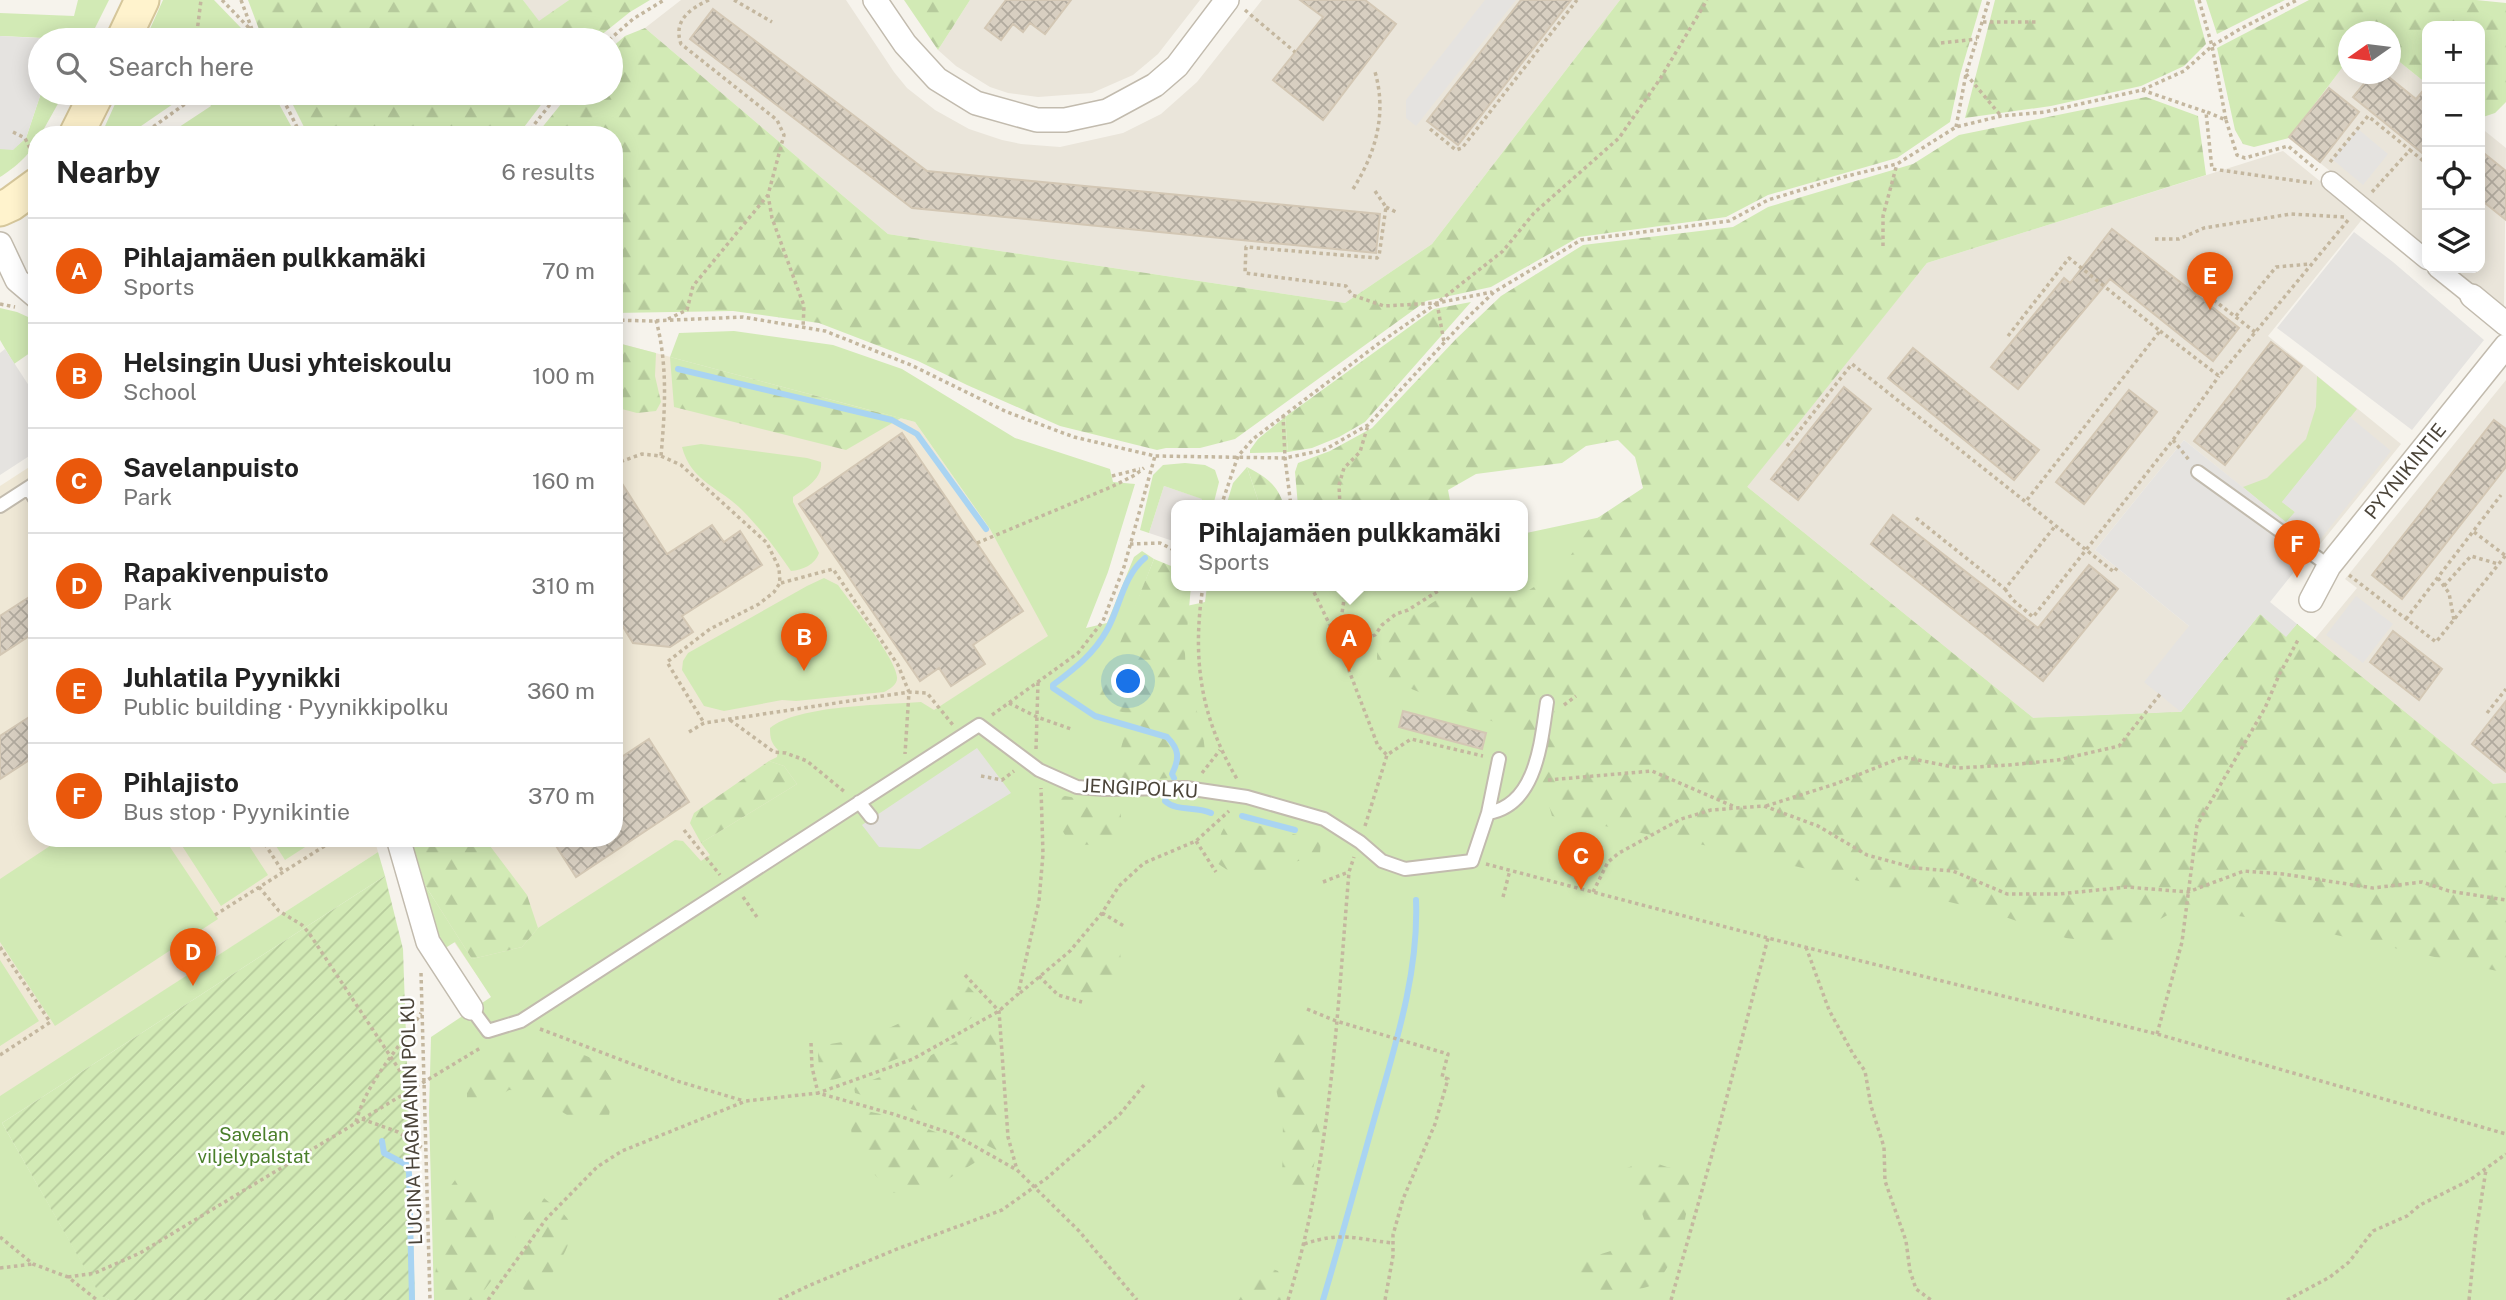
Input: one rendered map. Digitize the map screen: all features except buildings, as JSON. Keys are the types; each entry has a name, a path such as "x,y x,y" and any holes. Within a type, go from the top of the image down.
{"main road":[{"path":"128,28 142,0"},
{"path":"80,126 91,105"},
{"path":"0,208 11,204 28,182"}],"street":[{"path":"875,0 905,44 937,79 976,103 1037,121 1065,120 1107,111 1155,85 1236,5"},
{"path":"2326,177 2355,211 2422,257"},
{"path":"0,244 16,280 28,290"},
{"path":"2443,273 2506,324"},
{"name":"PYYNIKINTIE","path":"2311,600 2329,566 2506,346"},
{"path":"401,847 428,942 471,1008"}],"lane":[{"path":"2198,472 2329,566"},
{"path":"0,506 28,488"},
{"path":"1488,813 1499,811 1516,799 1536,765 1547,702"},
{"path":"471,1008 488,1031 521,1021 979,725"},
{"name":"JENGIPOLKU","path":"979,725 1039,770 1077,787 1186,788 1247,797 1324,819 1360,842 1382,861 1405,869 1472,861"},
{"path":"1472,861 1488,813 1499,759"},
{"path":"859,802 872,817"}],"path":[{"path":"198,28 201,0"},
{"path":"222,0 249,28"},
{"path":"241,0 251,28"},
{"path":"623,28 664,0"},
{"path":"666,320 687,310 693,286 768,195 784,135 777,120 681,44 678,34 682,17 709,0"},
{"path":"734,0 772,22"},
{"path":"1430,129 1456,150 1462,148 1577,0"},
{"path":"1223,500 1238,456 1253,439 1503,251 1534,213 1619,138 1660,79 1707,0"},
{"path":"1956,127 1966,74 1989,0"},
{"path":"2199,0 2213,46 2227,120 2237,155 2245,158 2269,149 2288,146 2326,177"},
{"path":"623,320 743,317 825,331 911,365 1007,412 1074,437 1155,456 1285,458 1324,450 1368,425 1494,292 1581,240 1728,221 1768,200 1897,164 1956,127 2001,116 2045,112 2142,90 2184,71 2213,46 2240,29 2297,0"},
{"path":"1236,5 1295,52"},
{"path":"1983,22 2038,22"},
{"path":"1941,43 1977,39"},
{"path":"1353,189 1364,172 1379,132 1382,110 1375,72"},
{"path":"1966,74 2001,116"},
{"path":"2142,90 2227,120"},
{"path":"154,126 182,105"},
{"path":"286,105 296,126"},
{"path":"533,126 550,105"},
{"path":"2206,112 2212,169 2305,183 2326,177 2368,116 2422,160"},
{"path":"13,132 25,138 28,147"},
{"path":"1916,518 2006,589 2013,600 2034,617 2173,440 2218,376 2355,211 2410,150"},
{"path":"1883,246 1883,216 1897,164"},
{"path":"1375,191 1386,207 1398,213"},
{"path":"768,195 775,229 804,306 803,328"},
{"path":"1386,207 1380,256 1377,258 1246,247 1245,273 1346,286 1352,295 1384,306 1437,303 1494,292"},
{"path":"2155,239 2179,239 2204,228 2291,214 2355,211"},
{"path":"2008,336 2069,258 2218,376"},
{"path":"2236,316 2276,267 2312,264"},
{"path":"2197,287 2255,332"},
{"path":"1437,303 1444,342"},
{"path":"656,320 662,344 666,406 661,456"},
{"path":"2026,502 2161,331"},
{"path":"1787,446 1853,364 2114,572 2117,568"},
{"path":"1283,415 1290,500"},
{"path":"1340,500 1339,485 1344,468 1360,452 1368,425"},
{"path":"2173,440 2198,472"},
{"path":"623,461 642,454 661,456 681,465 766,543 779,568 780,583 774,592 759,604 710,629 667,662 704,723"},
{"path":"979,725 1078,653 1103,621 1125,567 1155,456"},
{"path":"977,543 1111,487 1144,468"},
{"path":"1112,476 1150,469"},
{"path":"2406,619 2501,495"},
{"path":"2006,589 2056,525"},
{"path":"2359,582 2436,642 2506,556 2474,531"},
{"path":"1130,544 1160,543 1171,548"},
{"path":"2444,586 2471,556 2499,565"},
{"path":"780,583 833,569 898,665 909,692 908,735 903,774"},
{"path":"2438,578 2449,593 2454,621"},
{"path":"488,1300 546,1219 597,1167 622,1151 746,1101 818,1093 913,1059 999,1011 1070,951 1102,913 1119,887 1144,863 1196,842 1247,797 1220,750 1204,704 1198,660 1198,619 1202,591"},
{"path":"1313,591 1338,642 1378,746 1387,755"},
{"path":"1338,642 1346,591"},
{"path":"1341,651 1375,635 1382,625 1396,614 1408,610 1438,591"},
{"path":"2157,1034 2182,942 2197,825 2265,708 2298,640"},
{"path":"1018,994 1039,901 1043,802 1036,751 1038,682"},
{"path":"2487,713 2506,689"},
{"path":"689,732 704,723 909,692 927,693 956,728 967,732"},
{"path":"1593,892 1608,862 1619,853 1681,819 1711,810 1763,806 1835,785 1903,757 1958,768 2058,760 2119,746 2161,694"},
{"path":"1009,703 1071,729"},
{"path":"729,719 774,752 786,753 807,761 859,802"},
{"path":"1288,1300 1304,1244 1322,1157 1349,872 1387,755 1411,739 1499,759"},
{"path":"1186,788 1220,750"},
{"path":"981,776 1002,780 1027,762"},
{"path":"1526,782 1652,771 1737,808"},
{"path":"1763,806 1818,826 1867,855 1914,868 1954,871 2007,894 2059,894 2127,887 2188,892 2244,872 2283,874 2373,888 2422,882 2449,891 2506,900"},
{"path":"1196,842 1216,872"},
{"path":"267,847 283,872"},
{"path":"215,915 323,847"},
{"path":"1472,861 1768,938 2157,1034 2506,1134"},
{"path":"1503,897 1510,870"},
{"path":"1323,882 1349,872"},
{"path":"259,887 279,911 302,925 309,933 412,1089"},
{"path":"1102,913 1124,926"},
{"path":"1671,1300 1768,938"},
{"name":"LUCINA HAGMANIN POLKU","path":"428,942 421,966 430,1300"},
{"path":"0,947 51,1022 0,1055"},
{"path":"1806,947 1829,1010 1865,1071 1871,1106 1884,1147 1885,1181 1906,1241 1910,1271 1916,1289 1931,1300"},
{"path":"965,975 999,1011 1008,1138 1017,1170"},
{"path":"1039,976 1058,995 1082,1002"},
{"path":"1307,1009 1336,1021 1448,1054 1442,1077 1448,1079 1435,1125 1403,1199 1393,1243 1385,1300"},
{"path":"356,1122 360,1106 373,1082 422,1011"},
{"path":"68,1277 94,1273 140,1253 466,1057 521,1021 570,1043 666,1077 746,1101"},
{"path":"811,1043 812,1067 818,1093"},
{"path":"779,1300 897,1249 1002,1210 1047,1178 1120,1114 1144,1085"},
{"path":"818,1093 953,1133 1017,1170 1079,1231 1137,1300"},
{"path":"362,1119 398,1132 426,1150"},
{"path":"2287,1300 2330,1277 2349,1262 2372,1231 2407,1216 2420,1205 2486,1170 2506,1154"},
{"path":"2469,1300 2486,1170"},
{"path":"1304,1244 1341,1235 1393,1243"},
{"path":"0,1237 33,1264 68,1277 97,1300"},
{"path":"0,1268 33,1264"}],"shaded area":[{"path":"523,0 569,0 539,22"},
{"path":"681,0 846,0 894,72 907,88 935,110 969,129 1002,140 1060,147 1123,133 1161,114 1197,82 1262,0 1620,0 1432,244 1345,303 888,234 645,28"},
{"path":"970,0 1200,0 1158,54 1133,75 1092,93 1038,97 1008,93 990,87 956,66 938,50"},
{"path":"1485,0 1516,0 1416,126 1406,118 1406,100"},
{"path":"0,36 28,37 28,105 37,105 26,138 13,150 0,149"},
{"path":"2401,63 2422,80 2422,245 2289,138 2338,73 2338,84 2401,84"},
{"path":"2358,129 2388,154 2363,185 2332,159"},
{"path":"2485,131 2506,148 2504,311 2456,273 2485,273"},
{"path":"2283,151 2364,217 2268,336 2401,444 2317,548 2184,440 2095,550 2189,626 2181,712 2033,718 1746,486 1927,263"},
{"path":"2354,232 2484,340 2412,430 2277,328"},
{"path":"623,344 915,422 990,529 1049,636 492,997 454,942 410,847 623,847"},
{"path":"5,349 28,384 28,457 0,475 0,353"},
{"path":"2506,380 2506,783 2493,784 2314,640 2357,588 2345,579"},
{"path":"2350,417 2391,451 2270,602 2297,624 2286,637 2260,614 2181,712 2144,682 2189,626 2095,550 2184,440 2286,522 2295,512 2282,502"},
{"path":"28,468 28,847 377,847 378,852 0,1097 0,486"},
{"path":"1164,486 1203,499 1171,500 1171,540 1149,533"},
{"path":"2356,596 2393,624 2363,663 2326,635"},
{"path":"977,748 1011,793 920,849 879,847 862,825"}],"green space":[{"path":"78,0 109,0 95,28 28,28 28,37 0,36 0,13 74,16"},
{"path":"163,0 214,0 241,28 150,28"},
{"path":"248,0 523,0 539,21 569,0 650,0 610,28 258,28"},
{"path":"904,0 970,0 938,50"},
{"path":"1620,0 1982,0 1960,75 1950,122 1897,158 1768,195 1726,217 1579,237 1491,287 1426,301 1235,439 1200,448 1157,450 1060,426 918,361 819,323 733,311 623,313 623,126 543,126 560,105 623,105 623,38 645,28 888,234 1345,303 1432,244"},
{"path":"1995,0 2194,0 2206,44 2184,66 2141,86 2051,106 1965,118"},
{"path":"2206,0 2285,0 2217,34"},
{"path":"2309,0 2476,0 2506,3 2506,102 2495,113 2485,116 2485,21 2422,21 2422,80 2401,63 2401,21 2338,21 2338,73 2289,138 2254,147 2243,144 2235,130 2217,48"},
{"path":"2146,97 2198,116 2206,175 1927,263 1747,487 2033,718 2181,712 2260,614 2286,636 2297,624 2493,784 2506,783 2506,973 2274,921 2195,910 2171,913 2116,944 2066,938 1988,911 1699,844 1552,816 1541,778 1557,698 1543,695 1534,738 1384,678 1377,657 1380,644 1387,634 1447,591 1502,591 1505,595 1528,591 1559,572 1596,519 1643,488 1635,457 1618,440 1586,446 1562,463 1476,474 1448,490 1450,500 1297,500 1295,472 1298,463 1330,451 1372,428 1456,339 1501,296 1583,245 1733,227 1768,207 1913,164 1959,135"},
{"path":"37,105 57,105 45,126 30,126"},
{"path":"115,105 172,105 141,126 105,126"},
{"path":"280,105 291,126 181,126 211,106"},
{"path":"293,105 541,105 525,126 304,126"},
{"path":"28,132 28,153 0,177 0,149 13,149 26,138"},
{"path":"1471,302 1365,422 1312,448 1288,452 1285,417 1434,309"},
{"path":"0,308 28,317 28,354 14,364 0,340"},
{"path":"734,331 833,345 902,369 1015,438 1110,469 1113,482 1135,484 1108,572 1086,628 1107,623 1134,557 1142,551 1154,559 1131,618 1205,602 1206,591 1528,591 1528,533 1746,486 2033,718 2181,712 2260,614 2286,636 2297,624 2493,784 2506,783 2506,1300 434,1300 429,1111 431,1037 491,997 455,942 442,950 418,874 472,959 522,947 538,928 675,840 683,841 701,861 710,855 701,843 797,784 784,766 769,761 777,757 778,750 771,740 770,728 783,720 820,710 921,702 934,710 1048,636 990,529 915,422 670,357 679,333"},
{"path":"623,344 656,353 655,376 661,402 656,411 637,413 623,409"},
{"path":"670,357 901,418 846,450 674,407"},
{"path":"2317,376 2357,409 2282,502 2295,512 2286,523 2243,487 2267,478 2306,439 2316,407"},
{"path":"1285,417 1288,452 1250,453 1258,439"},
{"path":"701,444 821,462 816,478 793,497 793,502 819,553 811,564 791,571 749,517 734,502 699,477 686,459 682,447"},
{"path":"1163,465 1205,465 1215,470 1219,482 1214,500 1202,500 1164,486 1149,533 1140,530 1153,475"},
{"path":"1247,467 1258,500 1228,500 1233,483"},
{"path":"1247,467 1270,482 1281,500 1258,500"},
{"path":"1154,559 1171,566 1171,591 1191,591 1185,653 1186,678 1202,727 1205,751 1183,777 1117,782 1115,771 1130,714 1095,705"},
{"path":"824,578 838,585 881,644 895,668 897,680 893,686 884,692 782,700 724,711 704,706 682,670 688,653"},
{"path":"769,761 784,766 797,784 701,843 690,823 694,813"},
{"path":"1065,796 1076,798 1088,805 1120,808 1118,828 1105,841 1096,844 1086,845 1067,837 1058,814 1057,799"},
{"path":"1233,819 1321,841 1320,854 1253,877 1237,875 1217,863 1222,833"},
{"path":"48,847 170,847 218,919 55,1026 0,942 0,879"},
{"path":"183,847 250,847 268,875 221,906"},
{"path":"277,847 305,847 285,860"},
{"path":"408,847 491,847 527,895 538,928 522,947 472,959 418,874"},
{"path":"378,852 385,876 2,1123 100,1294 109,1300 0,1300 0,1096"},
{"name":"Savelan viljelypalstat","path":"385,876 403,949 415,1300 109,1300 100,1295 2,1123"},
{"path":"1105,940 1119,945 1121,959 1116,973 1105,985 1091,993 1076,996 1064,993 1051,982 1053,974 1082,944"},
{"path":"0,960 39,1021 0,1046"},
{"path":"960,980 974,992 981,1008 951,1033 911,1054 868,1069 829,1081 822,1074 818,1045 857,1039 895,1026 930,1006"},
{"path":"990,1022 996,1033 1003,1140 1001,1147 996,1150 921,1112 855,1093 854,1087 919,1062"},
{"path":"1299,1032 1317,1034 1323,1040 1311,1061 1305,1081 1305,1091 1320,1133 1308,1196 1289,1199 1282,1190 1283,1119 1271,1068 1283,1046"},
{"path":"559,1044 600,1062 614,1082 609,1116 593,1120 567,1115 529,1091 509,1090 476,1110 467,1101 467,1071 517,1047"},
{"path":"850,1108 920,1126 984,1157 935,1187 893,1193 872,1172 852,1143"},
{"path":"1647,1160 1667,1167 1687,1169 1688,1201 1683,1228 1673,1256 1660,1278 1648,1287 1607,1290 1590,1287 1572,1270 1592,1257 1626,1246 1647,1228 1627,1168"},
{"path":"476,1175 491,1202 498,1244 494,1277 477,1300 435,1300 434,1282 447,1191 458,1176"},
{"path":"544,1198 569,1221 570,1238 562,1257 541,1290 526,1292 513,1264 514,1243 527,1214"},
{"path":"1270,1268 1278,1271 1284,1284 1281,1300 1236,1300 1248,1278"}],"waterway":[{"path":"678,369 892,420 917,434 986,529"},
{"path":"1145,558 1127,583 1102,639 1083,660 1053,685 1053,688 1095,716 1167,737 1177,754 1172,774 1174,778"},
{"path":"1166,797 1165,801 1175,807 1211,813"},
{"path":"1242,816 1295,830"},
{"path":"1323,1300 1404,1012 1414,956 1416,900"},
{"path":"382,1141 384,1153 407,1165 409,1173 412,1300"}],"place":[{"name":"Juhlatila Pyynikki","path":"2210,310"},
{"name":"Pihlajisto","path":"2297,578"},
{"name":"Helsingin Uusi yhteiskoulu","path":"804,671"},
{"name":"Pihlajamäen pulkkamäki","path":"1349,672"},
{"name":"Savelanpuisto","path":"1581,890"},
{"name":"Rapakivenpuisto","path":"193,986"}]}
